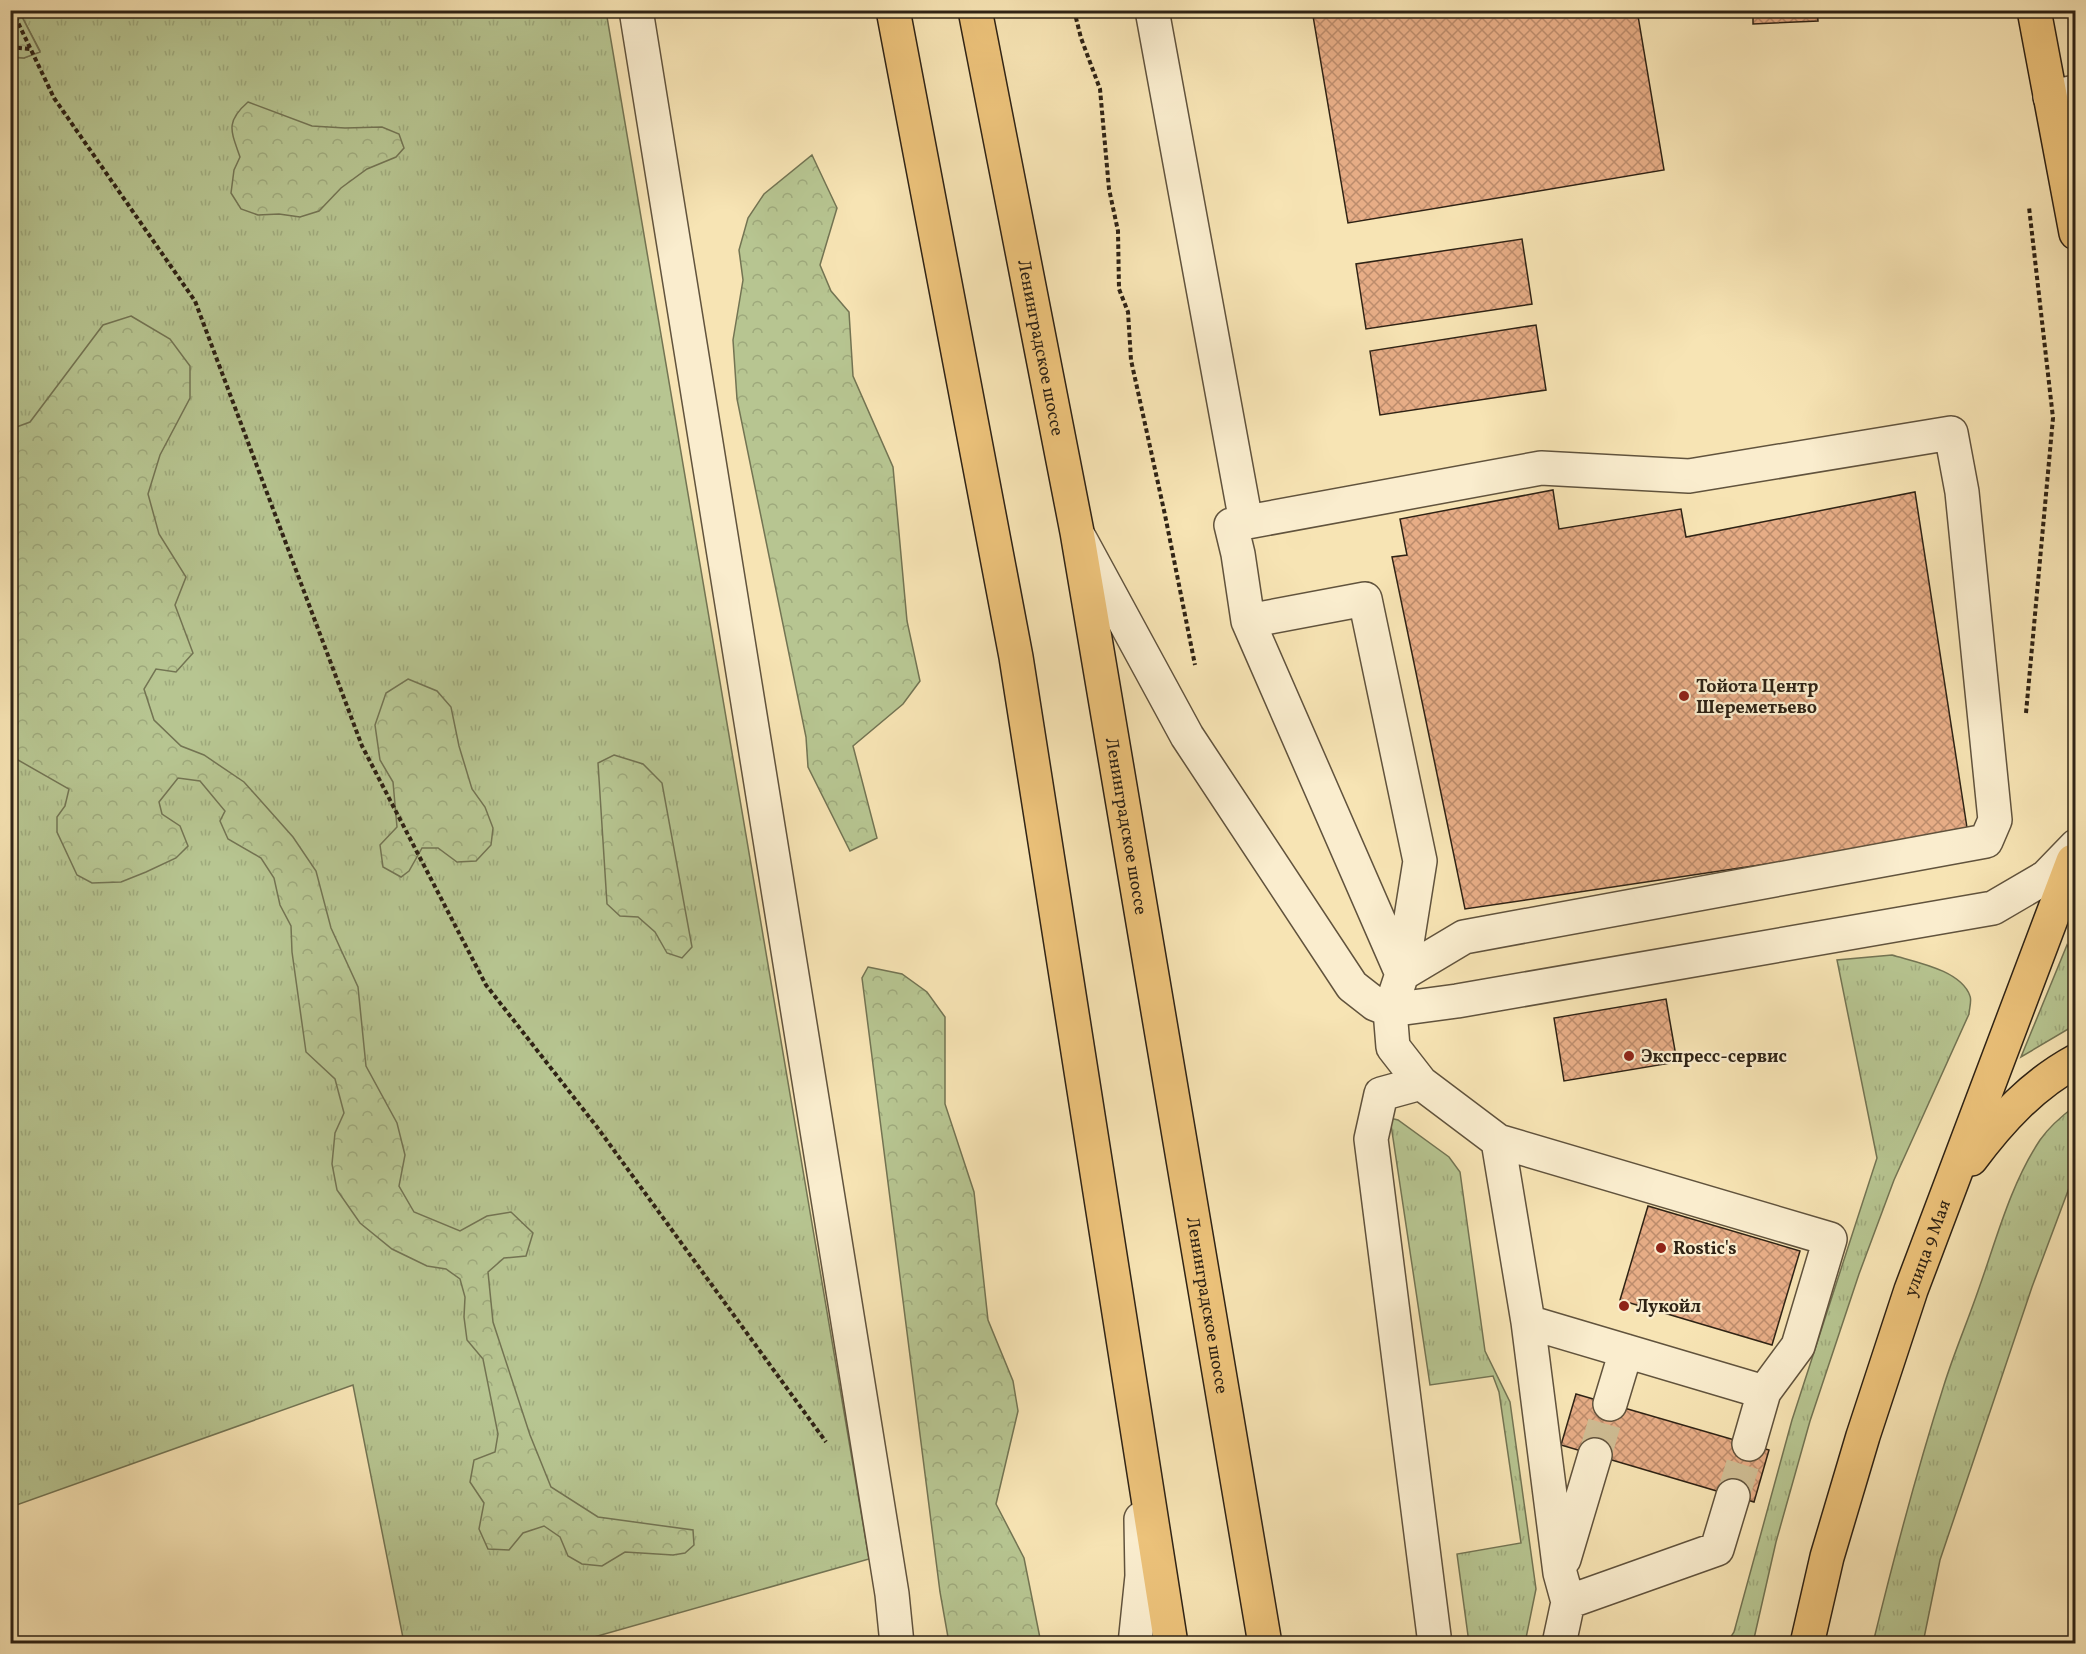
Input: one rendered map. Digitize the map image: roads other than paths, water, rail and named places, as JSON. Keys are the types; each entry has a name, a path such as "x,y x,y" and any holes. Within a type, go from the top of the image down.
{"main road":[{"path":"892,10 1016,657 1171,1644"},
{"name":"Ленинградское шоссе","path":"975,10 1077,532 1265,1644"},
{"path":"2034,10 2063,94 2076,233"},
{"path":"2075,853 2076,896"},
{"name":"улица 9 Мая","path":"1807,1644 1827,1557 1863,1436 1911,1290 2075,853"},
{"path":"1944,1204 1962,1171 2010,1110 2036,1087 2076,1061"}],"street":[{"path":"636,10 892,1594 897,1644"},
{"path":"1152,10 1246,522"},
{"path":"1951,433 1962,492 1995,820 1986,841 1464,936 1402,974 1248,621 1238,554 1231,525 1541,468 1689,476 1951,433"},
{"path":"1077,532 1187,735 1352,986 1375,1004 1390,1010 1457,1001 1993,908 2046,877 2075,853"},
{"path":"1248,621 1365,599 1420,861 1402,974 1390,1010 1393,1047 1421,1083 1498,1141 1830,1239 1798,1346 1764,1392 1749,1444"},
{"path":"1421,1083 1382,1094 1371,1139 1435,1644"},
{"path":"1498,1141 1528,1322 1564,1588"},
{"path":"1528,1322 1764,1392"},
{"path":"1610,1404 1626,1351"},
{"path":"1136,1644 1142,1576 1140,1445"},
{"path":"1559,1644 1564,1588 1595,1455"},
{"path":"1564,1588 1718,1550 1733,1496"}],"tunnel":[{"path":"1595,1455 1610,1404"},
{"path":"1733,1496 1749,1444"}],"place":[{"name":"Тойота Центр Шереметьево","path":"1684,696"},
{"name":"Экспресс-сервис","path":"1629,1056"},
{"name":"Rostic's","path":"1661,1248"},
{"name":"Лукойл","path":"1624,1306"}]}
